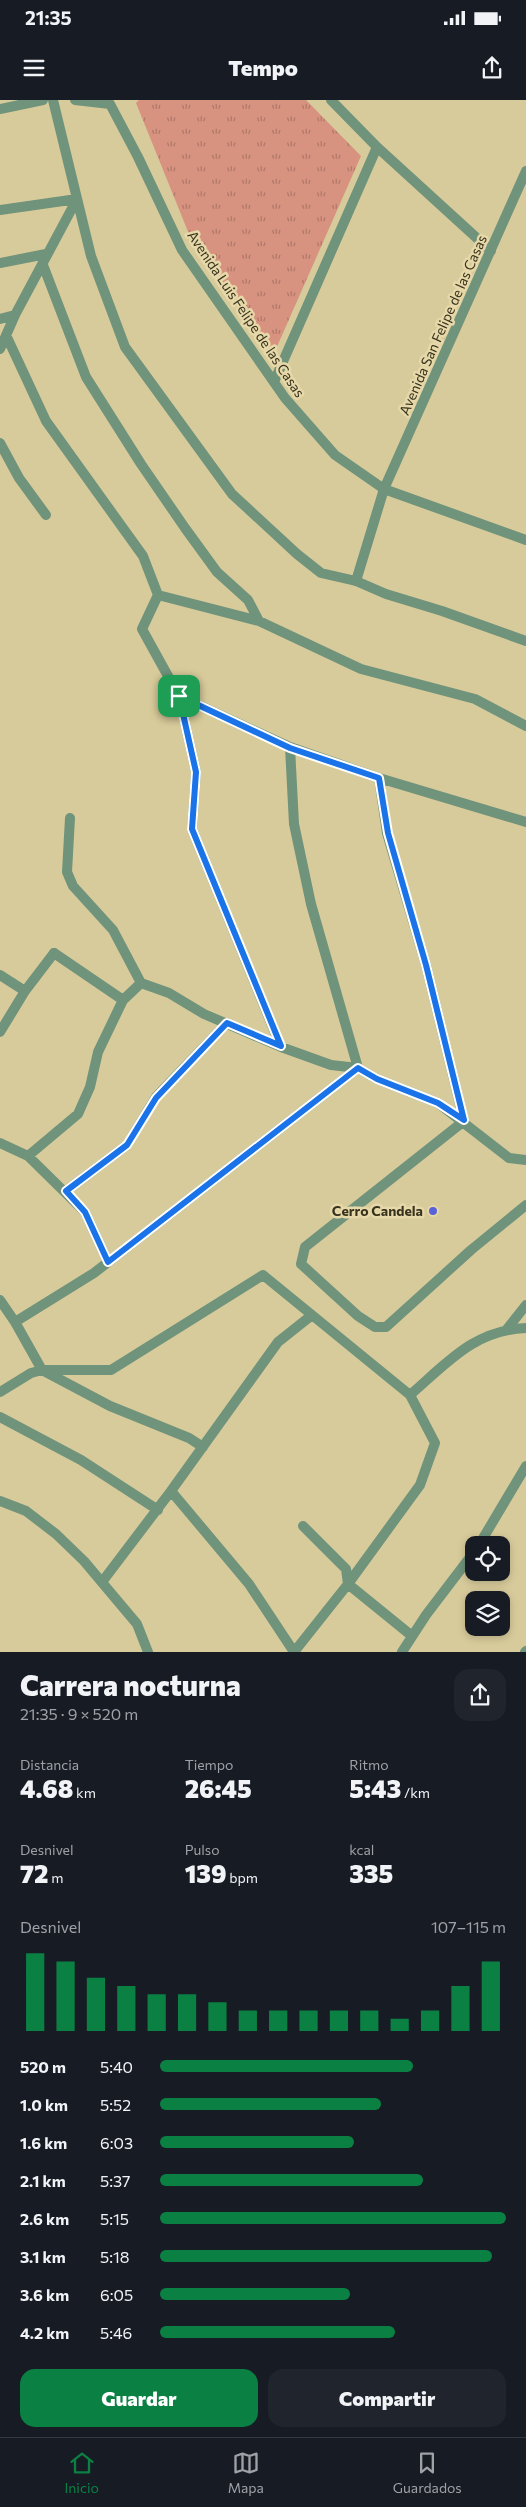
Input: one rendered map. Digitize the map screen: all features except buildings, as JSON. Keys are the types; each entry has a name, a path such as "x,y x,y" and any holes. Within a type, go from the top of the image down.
{"street":[{"path":"0,109 42,100"},
{"path":"54,100 91,256 125,347 232,494 297,554 321,573 356,581 386,594 442,611 526,641"},
{"name":"Avenida Luis Felipe de las Casas","path":"75,100 112,102 182,250 274,382 335,456 384,489 526,540"},
{"path":"331,100 377,147 491,251"},
{"path":"274,382 377,147"},
{"name":"Avenida San Felipe de las Casas","path":"356,581 384,489 526,171"},
{"path":"0,210 77,199"},
{"path":"0,349 15,314 77,199"},
{"path":"0,263 46,254"},
{"path":"42,265 86,377 141,464 185,528 217,572 248,600 259,621"},
{"path":"0,319 15,314"},
{"path":"6,335 46,420 143,556 158,595 142,629 179,696 196,772 192,829 281,1046"},
{"path":"0,443 19,478 46,515"},
{"path":"158,595 259,621 362,669 475,700 526,726"},
{"path":"179,696 290,748 379,778 526,822"},
{"path":"290,748 294,824 311,904 358,1068"},
{"path":"379,778 388,833 426,965 464,1120"},
{"path":"70,818 67,872 73,886 113,930 141,982 169,993 204,1014 281,1046 331,1065 358,1068 377,1079 438,1103 464,1120 510,1158 526,1160"},
{"path":"0,1032 25,991 54,953 123,1000"},
{"path":"0,975 25,991"},
{"path":"28,1156 78,1114 90,1087 98,1052 123,1000 141,982"},
{"path":"66,1191 127,1145 156,1098 227,1023"},
{"path":"15,1322 108,1262 358,1068"},
{"path":"464,1120 305,1247 302,1264 358,1316 375,1327 386,1327 471,1250 526,1205"},
{"path":"0,1143 28,1156 66,1191 85,1212 108,1262"},
{"path":"0,1392 31,1373 42,1370 111,1370 263,1274 410,1395 435,1443 420,1485 348,1584 294,1652 249,1584 171,1491"},
{"path":"0,1300 15,1322 42,1370 110,1406 189,1438 203,1447"},
{"path":"506,1329 526,1305"},
{"path":"102,1582 158,1510 278,1342 312,1315"},
{"path":"410,1395 464,1347 506,1329 526,1328"},
{"path":"0,1417 81,1460 158,1510"},
{"path":"484,1536 526,1466"},
{"path":"0,1501 26,1511 56,1534 102,1582 137,1624 148,1652"},
{"path":"302,1526 346,1569 348,1584 412,1636"},
{"path":"402,1652 465,1564"}],"green space":[{"path":"139,100 306,100 361,156 272,358 191,239 136,103"}],"place":[{"name":"Cerro Candela","path":"433,1211"}],"route":[{"path":"179,696 290,748 379,778 388,833 426,965 464,1120 438,1103 377,1079 358,1068 108,1262 85,1212 66,1191 127,1145 156,1098 227,1023 281,1046 192,829 196,772 179,696"}]}
